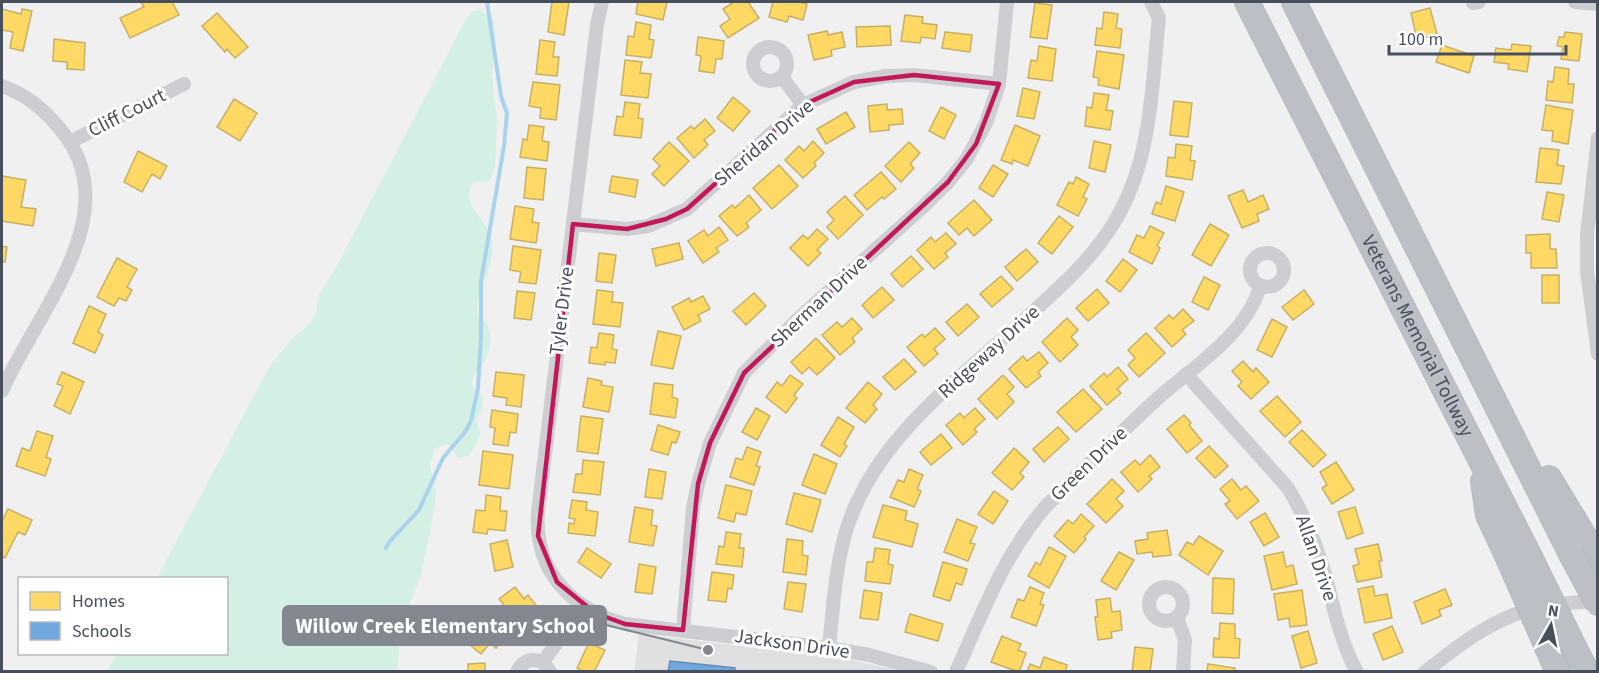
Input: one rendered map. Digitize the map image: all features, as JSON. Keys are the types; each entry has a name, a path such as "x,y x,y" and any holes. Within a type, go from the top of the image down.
{"highway":[{"name":"Veterans Memorial Tollway","path":"1247,2 1479,458 1520,559 1581,661"},
{"name":"Veterans Memorial Tollway","path":"1294,2 1457,324 1587,555 1598,602"},
{"path":"1520,559 1554,663"}],"street":[{"name":"Tyler Drive","path":"583,606 557,582 545,562 540,548 537,522 597,25 602,2"},
{"name":"Sherman Drive","path":"683,630 693,508 698,484 710,443 744,373 798,319 948,182 976,144 986,123 999,84 1007,2"},
{"name":"Ridgeway Drive","path":"829,648 842,546 853,511 869,477 889,448 916,418 1091,256 1121,211 1141,159 1146,132 1159,18 1151,2"},
{"path":"1575,2 1598,4"},
{"name":"Sheridan Drive","path":"573,224 627,229 648,226 687,209 803,105 854,82 886,75 914,75 999,84"},
{"path":"782,77 803,105"},
{"name":"Cliff Court","path":"70,142 184,84"},
{"path":"2,86 19,94 39,108 57,125 70,142 78,159 85,192 86,214 81,236 64,275 2,391"},
{"path":"1598,138 1587,235 1587,271 1598,354"},
{"name":"Green Drive","path":"956,672 1004,565 1032,522 1156,400 1231,337 1257,300 1260,286"},
{"name":"Allan Drive","path":"1186,374 1287,488 1298,505 1317,548 1345,648 1358,672"},
{"path":"1425,672 1480,631 1500,621 1528,610 1564,603 1598,602"},
{"path":"517,672 522,663 533,659 547,667 583,606"},
{"name":"Jackson Drive","path":"583,606 609,620 625,624 829,648 877,657 931,672"},
{"path":"1178,618 1185,640 1183,672"}],"highlighted area":[{"path":"914,75 999,84 976,144 948,182 744,373 710,443 698,484 683,630 625,624 595,613 557,582 538,536 573,224 627,229 666,219 687,209 803,105 854,82"}],"shaded area":[{"path":"639,634 841,658 900,671 634,672"}],"green space":[{"path":"480,10 494,21 495,34 492,75 497,121 495,167 490,181 473,182 470,191 472,207 486,227 492,241 491,261 478,306 478,314 489,329 490,348 471,385 483,396 482,408 477,419 480,434 476,445 468,456 458,458 448,444 434,449 430,464 436,495 431,528 421,575 400,637 397,671 107,671 116,655 228,655 228,577 158,577 271,364 293,338 310,323 316,313 319,295 340,260 471,12"}],"building: Homes":[{"path":"141,2 172,2 179,15 130,38 120,18 144,7"},
{"path":"552,2 569,2 564,35 548,32"},
{"path":"638,2 667,2 663,20 636,14"},
{"path":"734,2 748,2 759,18 728,38 720,26 730,19 723,9"},
{"path":"773,2 807,4 803,20 789,16 787,22 769,17"},
{"path":"1035,3 1052,5 1047,39 1030,37"},
{"path":"1430,8 1437,34 1417,40 1411,13"},
{"path":"2,9 21,14 22,9 32,11 23,51 10,48 13,32 2,30"},
{"path":"1104,12 1118,14 1116,28 1122,29 1120,48 1095,45 1097,28 1102,29"},
{"path":"217,13 248,47 235,58 227,49 225,52 202,26"},
{"path":"905,15 923,17 922,23 937,25 935,39 921,37 920,43 901,41"},
{"path":"636,22 651,25 649,39 654,40 651,58 626,55 628,36 634,37"},
{"path":"890,26 891,45 857,47 856,27"},
{"path":"827,31 828,35 842,32 845,47 831,50 832,56 814,60 808,35"},
{"path":"945,32 972,35 970,52 942,48"},
{"path":"1565,32 1582,34 1579,61 1561,59 1563,47 1557,46 1559,37 1564,37"},
{"path":"698,37 724,41 722,59 716,59 714,73 699,71 701,56 696,55"},
{"path":"54,39 85,43 84,70 67,69 67,62 53,61"},
{"path":"540,40 555,42 553,57 559,57 557,76 536,74"},
{"path":"1512,44 1531,46 1527,72 1508,69 1509,64 1494,62 1496,48 1511,50"},
{"path":"1442,45 1474,56 1469,73 1436,62"},
{"path":"1039,46 1056,49 1052,81 1028,78 1031,60 1037,61"},
{"path":"1097,51 1124,55 1119,89 1098,85 1099,78 1093,77"},
{"path":"625,60 642,62 640,73 651,74 648,98 621,95"},
{"path":"1555,67 1569,69 1568,84 1574,84 1572,103 1546,100 1548,81 1553,82"},
{"path":"533,82 560,85 556,120 540,118 541,108 529,106"},
{"path":"1023,88 1040,92 1034,119 1017,116"},
{"path":"1094,93 1109,95 1106,110 1113,111 1110,130 1085,126 1087,107 1092,108"},
{"path":"733,97 750,111 733,131 717,118"},
{"path":"234,99 257,113 240,141 217,127"},
{"path":"1174,101 1192,103 1188,137 1170,135"},
{"path":"625,102 640,104 638,118 643,119 641,138 614,135 617,116 623,117"},
{"path":"887,104 887,110 902,109 903,124 889,125 889,130 870,132 868,106"},
{"path":"1546,105 1573,110 1568,144 1552,141 1553,131 1542,130"},
{"path":"941,107 956,115 944,139 929,131"},
{"path":"846,112 855,127 826,144 817,129"},
{"path":"705,119 715,131 704,140 708,145 694,158 677,138 691,126 694,129"},
{"path":"529,125 544,127 542,141 549,142 547,161 520,157 523,139 527,140"},
{"path":"1015,125 1040,136 1028,166 1013,160 1012,164 1001,160"},
{"path":"813,141 824,153 814,163 816,166 803,178 785,160 799,146 804,151"},
{"path":"1094,141 1111,145 1105,172 1089,168"},
{"path":"669,142 689,161 664,186 652,174 660,166 653,159"},
{"path":"909,142 920,153 910,164 914,168 901,182 885,166"},
{"path":"1176,144 1192,146 1190,160 1195,161 1192,180 1166,176 1168,157 1175,158"},
{"path":"1540,148 1559,150 1557,165 1564,166 1561,184 1536,182"},
{"path":"138,151 167,166 160,179 152,174 142,192 124,182"},
{"path":"779,165 798,186 772,209 753,188"},
{"path":"993,165 1008,174 993,197 979,188"},
{"path":"527,167 546,169 543,200 524,198"},
{"path":"881,172 896,189 867,210 854,195"},
{"path":"2,176 26,180 21,207 36,209 33,226 2,221"},
{"path":"612,176 638,180 635,197 609,192"},
{"path":"1076,177 1089,184 1083,197 1087,199 1078,216 1057,205 1069,182 1073,184"},
{"path":"1166,186 1184,192 1175,221 1152,214 1156,202 1161,204"},
{"path":"1243,190 1248,202 1263,195 1269,209 1257,214 1259,221 1242,228 1228,196"},
{"path":"1547,192 1564,195 1559,222 1542,219"},
{"path":"749,195 761,210 746,223 749,227 737,236 719,216 732,205 735,208"},
{"path":"845,196 863,215 838,239 827,227 834,220 827,212"},
{"path":"974,200 992,220 974,236 967,228 959,235 948,223"},
{"path":"515,206 534,209 532,222 539,223 536,243 510,239"},
{"path":"1059,216 1073,227 1052,254 1038,243"},
{"path":"1210,224 1229,235 1211,266 1192,255"},
{"path":"1150,226 1164,233 1157,246 1160,248 1152,264 1129,252 1137,235 1144,238"},
{"path":"719,227 728,240 716,248 719,252 703,263 688,241 704,230 708,236"},
{"path":"817,229 828,239 817,250 821,253 808,266 790,248 803,235 808,239"},
{"path":"946,233 956,244 945,253 948,257 934,269 917,250 931,237 935,242"},
{"path":"1550,234 1550,249 1556,249 1557,268 1531,268 1531,253 1526,253 1526,235"},
{"path":"679,243 683,259 656,266 652,249"},
{"path":"2,246 7,247 5,262 2,262"},
{"path":"513,246 541,250 536,284 519,282 521,272 510,270"},
{"path":"1026,249 1038,262 1017,281 1005,267"},
{"path":"599,253 616,255 612,283 596,281"},
{"path":"911,256 923,269 902,287 891,274"},
{"path":"117,258 137,269 127,287 132,290 126,301 119,298 114,306 97,297"},
{"path":"1123,259 1137,270 1120,292 1106,281"},
{"path":"1542,275 1559,275 1559,303 1542,303"},
{"path":"1001,276 1013,289 992,307 980,294"},
{"path":"1204,277 1220,285 1208,310 1192,302"},
{"path":"882,287 894,300 873,318 862,305"},
{"path":"1097,289 1109,303 1088,321 1076,308"},
{"path":"597,290 613,292 612,302 623,303 620,327 593,324"},
{"path":"1304,290 1314,304 1293,320 1282,307"},
{"path":"517,291 535,293 531,320 514,318"},
{"path":"754,293 766,306 746,325 733,311"},
{"path":"703,296 710,309 698,315 701,321 684,330 672,307 689,298 691,302"},
{"path":"967,304 979,317 958,336 946,322"},
{"path":"89,306 106,314 98,332 103,335 95,353 73,343"},
{"path":"1183,309 1194,321 1182,330 1186,334 1172,347 1155,328 1169,315 1173,319"},
{"path":"852,318 862,329 852,338 855,342 840,355 822,335 837,322 842,327"},
{"path":"1067,318 1078,330 1071,337 1078,345 1060,362 1042,342"},
{"path":"1272,319 1287,327 1272,357 1257,350"},
{"path":"935,328 945,339 934,349 938,354 924,366 907,347 922,334 925,337"},
{"path":"658,331 681,336 673,369 651,365"},
{"path":"599,333 614,335 612,349 617,350 615,363 605,362 605,365 589,363 591,347 597,348"},
{"path":"1146,333 1165,353 1139,377 1128,365 1135,358 1128,350"},
{"path":"816,338 835,358 817,375 809,367 802,374 791,362"},
{"path":"1039,352 1048,363 1038,372 1041,376 1026,388 1009,369 1023,356 1027,361"},
{"path":"904,359 916,372 895,390 883,377"},
{"path":"1243,361 1253,372 1256,368 1269,382 1251,399 1238,386 1242,382 1232,371"},
{"path":"1118,367 1128,379 1117,389 1121,393 1107,405 1090,386 1104,373 1107,377"},
{"path":"62,372 84,382 70,414 54,406 63,386 57,384"},
{"path":"496,372 524,375 521,407 506,405 507,398 493,396"},
{"path":"790,375 803,384 794,395 797,398 786,413 766,397 777,382 782,386"},
{"path":"1003,375 1014,387 1007,394 1014,402 997,419 978,399"},
{"path":"588,378 602,381 601,385 613,387 609,412 583,407"},
{"path":"868,382 882,394 873,405 877,409 865,423 846,408"},
{"path":"654,383 673,385 672,397 678,399 675,418 650,414"},
{"path":"1083,389 1102,409 1076,432 1057,412"},
{"path":"1277,396 1301,422 1285,437 1260,411"},
{"path":"756,408 770,416 757,440 742,432"},
{"path":"975,408 985,419 974,429 977,432 963,445 946,425 960,413 964,418"},
{"path":"492,410 518,414 516,433 510,432 508,446 493,444 495,428 490,427"},
{"path":"1184,415 1202,441 1187,453 1167,429"},
{"path":"581,416 603,419 598,454 577,451"},
{"path":"838,417 854,427 844,444 847,446 840,457 821,445"},
{"path":"658,425 680,432 676,443 672,442 668,455 651,450"},
{"path":"1058,427 1069,439 1044,462 1033,449"},
{"path":"1302,430 1326,455 1313,467 1289,442"},
{"path":"37,431 53,436 46,457 51,459 45,476 16,466 22,448 30,451"},
{"path":"941,434 952,448 931,465 920,452"},
{"path":"1209,446 1228,466 1215,478 1196,458"},
{"path":"747,447 761,452 756,466 760,467 754,485 730,477 736,458 742,460"},
{"path":"1014,448 1029,462 1020,473 1024,477 1012,490 992,473"},
{"path":"483,451 513,455 509,489 479,485"},
{"path":"814,454 837,464 825,494 802,485"},
{"path":"1150,455 1160,467 1149,476 1152,479 1138,492 1121,472 1135,460 1140,465"},
{"path":"583,460 604,462 600,495 573,492 576,474 582,474"},
{"path":"1336,462 1354,490 1332,504 1322,488 1327,485 1320,472"},
{"path":"649,469 666,472 662,499 645,497"},
{"path":"909,469 923,475 917,489 921,491 914,507 890,497 898,480 904,482"},
{"path":"1112,479 1124,491 1116,499 1123,506 1106,523 1087,504"},
{"path":"1232,479 1241,490 1246,486 1259,501 1237,519 1225,504 1230,501 1220,489"},
{"path":"726,485 752,491 746,515 736,513 734,522 718,518"},
{"path":"994,491 1008,501 993,524 978,514"},
{"path":"794,493 821,500 812,532 786,524"},
{"path":"486,495 501,497 500,511 507,511 505,531 488,529 487,534 473,532 476,510 485,511"},
{"path":"572,500 587,502 586,510 598,512 595,536 568,533 569,523 574,524 575,519 569,518"},
{"path":"883,505 907,511 905,520 918,524 912,547 873,537"},
{"path":"635,507 653,510 651,525 657,526 653,546 629,542"},
{"path":"1355,507 1363,533 1347,539 1338,512"},
{"path":"8,509 32,520 25,535 18,532 5,558 2,556 2,521"},
{"path":"1265,513 1279,537 1264,546 1250,522"},
{"path":"1081,514 1094,526 1074,553 1054,536 1068,520 1073,524"},
{"path":"957,519 977,527 970,543 975,544 968,561 944,552"},
{"path":"1167,530 1171,555 1153,557 1152,552 1137,554 1135,541 1148,539 1147,533"},
{"path":"726,532 741,534 739,548 744,548 742,567 716,564 719,546 724,547"},
{"path":"1199,536 1223,551 1208,575 1179,555 1187,542 1193,545"},
{"path":"787,539 803,541 802,555 808,556 806,575 783,572"},
{"path":"507,540 513,567 495,571 490,544"},
{"path":"1378,544 1382,561 1379,561 1382,577 1357,582 1353,566 1359,564 1355,549"},
{"path":"1049,547 1066,556 1049,588 1028,576 1036,562 1040,565"},
{"path":"587,548 611,564 601,578 578,562"},
{"path":"875,548 890,550 888,564 893,565 890,584 865,581 867,562 873,562"},
{"path":"1119,552 1134,560 1116,590 1101,581"},
{"path":"1283,552 1286,567 1293,565 1297,584 1272,590 1264,556"},
{"path":"943,562 967,569 962,585 956,583 950,601 933,596"},
{"path":"639,564 656,567 652,594 635,592"},
{"path":"712,572 734,575 732,589 728,588 726,602 708,600"},
{"path":"1213,578 1234,579 1233,614 1212,613"},
{"path":"788,582 806,584 802,612 784,609"},
{"path":"1373,586 1375,596 1387,594 1392,618 1365,623 1358,589"},
{"path":"515,587 524,599 528,595 540,610 520,625 499,599"},
{"path":"1030,587 1044,593 1040,604 1044,605 1036,626 1011,617 1018,599 1024,601"},
{"path":"1445,589 1452,605 1439,610 1441,616 1422,624 1414,602"},
{"path":"864,590 882,593 878,620 860,618"},
{"path":"1302,590 1307,625 1290,627 1289,618 1278,620 1274,594"},
{"path":"1110,598 1112,612 1120,611 1122,630 1111,632 1112,638 1098,640 1095,617 1098,617 1096,600"},
{"path":"910,614 943,624 938,641 905,632"},
{"path":"492,619 509,633 496,648 490,643 481,654 470,645"},
{"path":"1220,623 1235,624 1235,638 1240,639 1239,658 1213,657 1214,638 1219,639"},
{"path":"1392,626 1403,652 1383,660 1373,634"},
{"path":"1308,631 1317,663 1301,668 1292,636"},
{"path":"1002,636 1021,644 1018,650 1026,653 1019,672 991,662"},
{"path":"589,643 605,650 594,672 584,672 577,668"},
{"path":"1135,647 1153,649 1150,672 1132,672"},
{"path":"1044,657 1067,665 1065,672 1027,672 1030,664 1040,668"},
{"path":"485,663 485,672 468,672 468,664"},
{"path":"1208,664 1235,668 1234,672 1207,672"}],"building: Schools":[{"path":"670,661 735,668 735,672 668,672"}],"waterway":[{"path":"386,548 419,510 443,458 465,432 471,421 478,388 481,281 504,146 507,113 501,96 487,2"}],"place":[{"name":"Willow Creek Elementary School","path":"708,650"}]}
